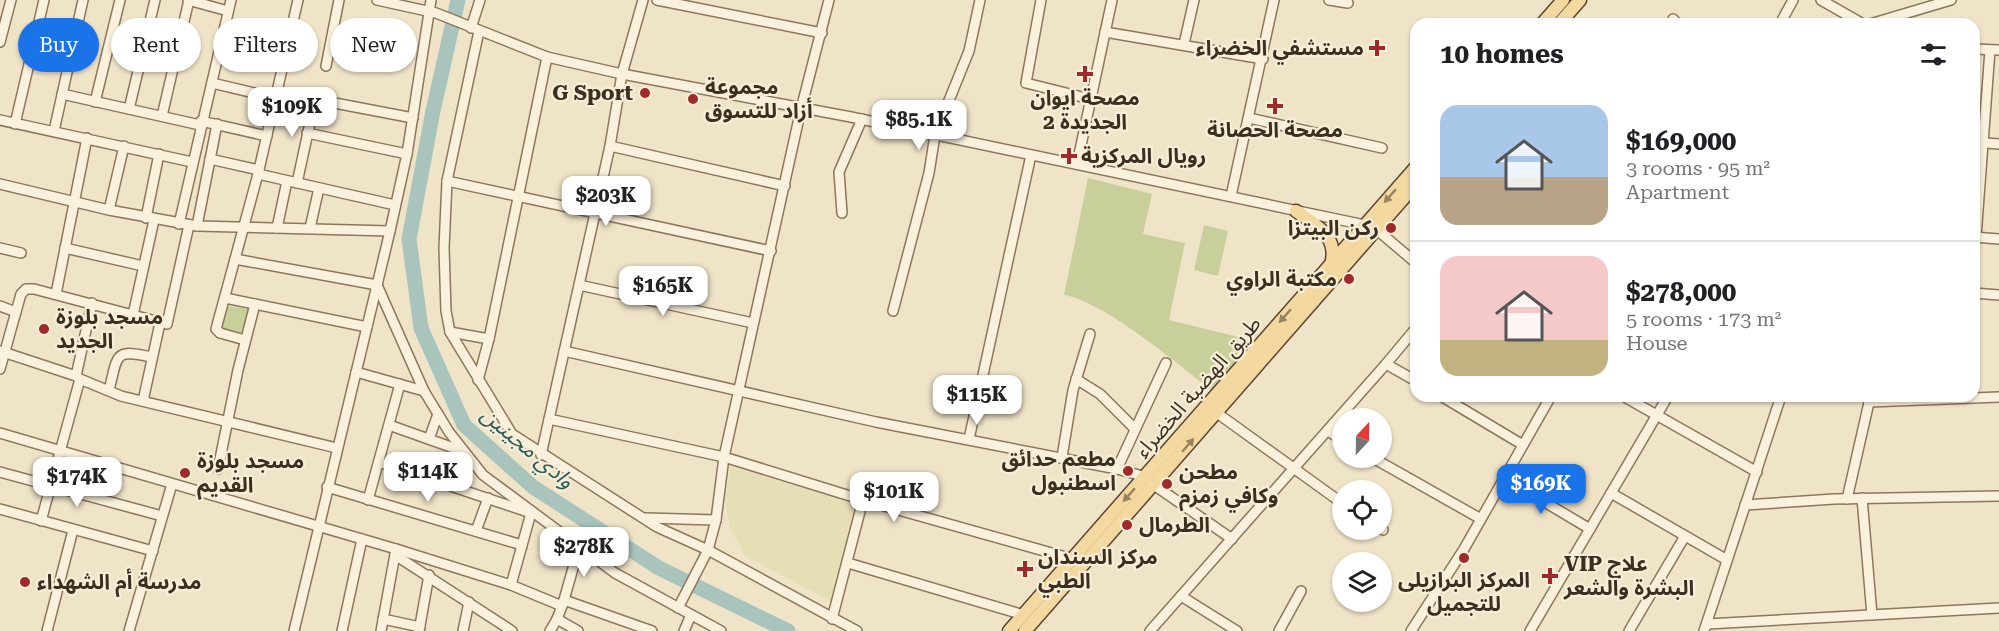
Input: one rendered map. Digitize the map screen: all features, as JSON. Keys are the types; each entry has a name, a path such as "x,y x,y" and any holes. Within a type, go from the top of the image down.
{"main road":[{"path":"1547,18 1563,0"},
{"path":"1564,18 1580,0"},
{"name":"طريق الهضبة الخضراء","path":"1025,631 1073,559 1216,413 1370,227 1410,175"},
{"name":"طريق الهضبة الخضراء","path":"1009,631 1024,615 1044,600 1150,481 1330,265 1410,190"},
{"path":"1296,211 1328,234 1333,253 1330,265"}],"street":[{"path":"0,42 11,0"},
{"path":"15,124 44,0"},
{"path":"54,131 83,0"},
{"path":"95,102 120,0"},
{"path":"129,109 155,0"},
{"path":"162,116 188,0 228,11"},
{"path":"178,224 231,0"},
{"path":"245,340 217,331 267,136 298,0"},
{"path":"326,66 339,0"},
{"path":"377,0 432,12 547,57 622,74 862,119 1370,227 1410,258"},
{"path":"294,631 407,154 432,12 431,0"},
{"path":"480,0 472,28 447,181 444,248 446,311 450,332 478,380 512,434 541,455 657,527 731,560 832,619 857,631"},
{"path":"541,455 610,146 622,74 643,0"},
{"path":"657,0 822,33"},
{"path":"717,12 719,0"},
{"path":"678,608 708,550 716,520 723,457 801,109 829,0"},
{"path":"893,311 929,172 935,135 969,51 980,0"},
{"path":"1041,0 1026,83 1090,99"},
{"path":"1077,164 1112,0"},
{"path":"1184,44 1194,0"},
{"path":"1231,196 1263,59 1274,0"},
{"path":"1329,0 1348,3"},
{"path":"1783,18 1793,0"},
{"path":"1821,0 1852,18"},
{"path":"1890,18 1951,0"},
{"path":"1105,32 1263,59"},
{"path":"1980,185 1994,50"},
{"path":"478,380 489,339 547,57"},
{"path":"212,83 413,118"},
{"path":"62,94 267,136"},
{"path":"297,183 315,100"},
{"path":"1249,118 1382,148"},
{"path":"842,213 839,172 862,119"},
{"path":"0,120 159,154 207,173"},
{"path":"0,369 2,352 21,294 26,289 56,294 167,324 207,173 217,124"},
{"path":"307,133 407,154"},
{"path":"56,294 87,138"},
{"path":"1980,143 1999,144"},
{"path":"109,210 124,146"},
{"path":"610,146 785,186"},
{"path":"133,315 143,266 159,154"},
{"path":"969,439 1031,155"},
{"path":"210,159 287,181 395,205"},
{"path":"277,228 287,181"},
{"path":"447,181 595,211 771,251"},
{"path":"0,184 150,219 193,226 390,231"},
{"path":"310,228 319,188"},
{"path":"1980,237 1999,239"},
{"path":"0,248 21,253"},
{"path":"64,248 143,266"},
{"path":"235,260 377,285"},
{"path":"377,285 424,391 464,452 483,475 531,513 615,573 721,631"},
{"path":"579,285 753,323"},
{"path":"1980,293 1999,294"},
{"path":"225,298 367,327"},
{"path":"41,521 61,450 92,303"},
{"path":"218,469 245,340 255,304"},
{"path":"0,306 16,312"},
{"path":"142,401 160,323"},
{"path":"450,332 489,339"},
{"path":"1062,457 1076,379 1090,334"},
{"path":"1150,631 1294,470 1410,335"},
{"path":"109,390 117,360 122,353 129,351 151,357"},
{"path":"564,351 876,422 1118,469 1150,481 1232,539"},
{"path":"2,352 142,401 337,448"},
{"path":"1118,469 1134,428 1166,363"},
{"path":"1386,364 1410,378"},
{"path":"356,372 424,391"},
{"path":"1076,379 1100,393 1134,428"},
{"path":"368,500 400,384"},
{"path":"1980,397 1999,397"},
{"path":"1451,402 1523,445"},
{"path":"1411,631 1506,478 1548,402"},
{"path":"1633,402 1757,472"},
{"path":"1530,631 1664,402"},
{"path":"1779,402 1705,628 1999,608"},
{"path":"1847,499 1869,402"},
{"path":"1216,413 1332,496"},
{"path":"429,439 438,414"},
{"path":"549,419 723,457 863,500 1073,559"},
{"path":"389,425 464,452"},
{"path":"1328,431 1332,434"},
{"path":"0,433 318,525 396,552 511,585 652,631"},
{"path":"379,462 531,513"},
{"path":"1391,468 1481,519"},
{"path":"0,472 162,516"},
{"path":"1506,478 1590,529"},
{"path":"129,631 172,484"},
{"path":"327,487 522,545"},
{"path":"1611,493 1727,560"},
{"path":"1745,505 1862,498 1999,496"},
{"path":"476,531 488,498"},
{"path":"1862,498 1866,522 1872,615"},
{"path":"832,619 863,500"},
{"path":"0,509 153,552"},
{"path":"511,585 531,513"},
{"path":"641,517 660,520 716,520"},
{"path":"47,631 73,530"},
{"path":"1629,631 1685,536"},
{"path":"342,631 362,539"},
{"path":"550,631 563,603 579,548"},
{"path":"396,552 512,631"},
{"path":"381,631 396,552"},
{"path":"848,563 1024,615"},
{"path":"383,619 420,629 429,576"},
{"path":"1279,631 1301,591"},
{"path":"1181,596 1237,631"},
{"path":"463,631 469,602"},
{"path":"684,631 691,615"},
{"path":"557,619 578,631"}],"shaded area":[{"path":"731,467 855,503 831,601 745,556 730,527 725,500"}],"green space":[{"path":"1088,178 1152,194 1143,234 1185,243 1169,320 1255,341 1211,390 1119,321 1080,300 1064,295"},
{"path":"1204,225 1228,231 1218,276 1194,270"},
{"path":"227,306 249,309 243,333 221,328"}],"waterway":[{"name":"وادي مجينين","path":"458,0 433,111 409,239 421,328 464,425 533,487 659,568 788,631"}],"place":[{"name":"مستشفي الخضراء","path":"1377,48"},
{"name":"مصحة ايوان الجديدة 2","path":"1085,74"},
{"name":"G Sport","path":"645,93"},
{"name":"مجموعة أزاد للتسوق","path":"693,99"},
{"name":"مصحة الحصانة","path":"1275,106"},
{"name":"رويال المركزية","path":"1069,156"},
{"name":"ركن البيتزا","path":"1391,228"},
{"name":"مكتبة الراوي","path":"1349,279"},
{"name":"مسجد بلوزة الجديد","path":"44,329"},
{"name":"مطعم حدائق اسطنبول","path":"1128,471"},
{"name":"مسجد بلوزة القديم","path":"185,473"},
{"name":"مطحن وكافي زمزم","path":"1167,484"},
{"name":"الطرمال","path":"1127,525"},
{"name":"المركز البرازيلى للتجميل","path":"1464,558"},
{"name":"مركز السندان الطبي","path":"1025,569"},
{"name":"VIP علاج البشرة والشعر","path":"1550,576"},
{"name":"مدرسة أم الشهداء","path":"25,582"}]}
